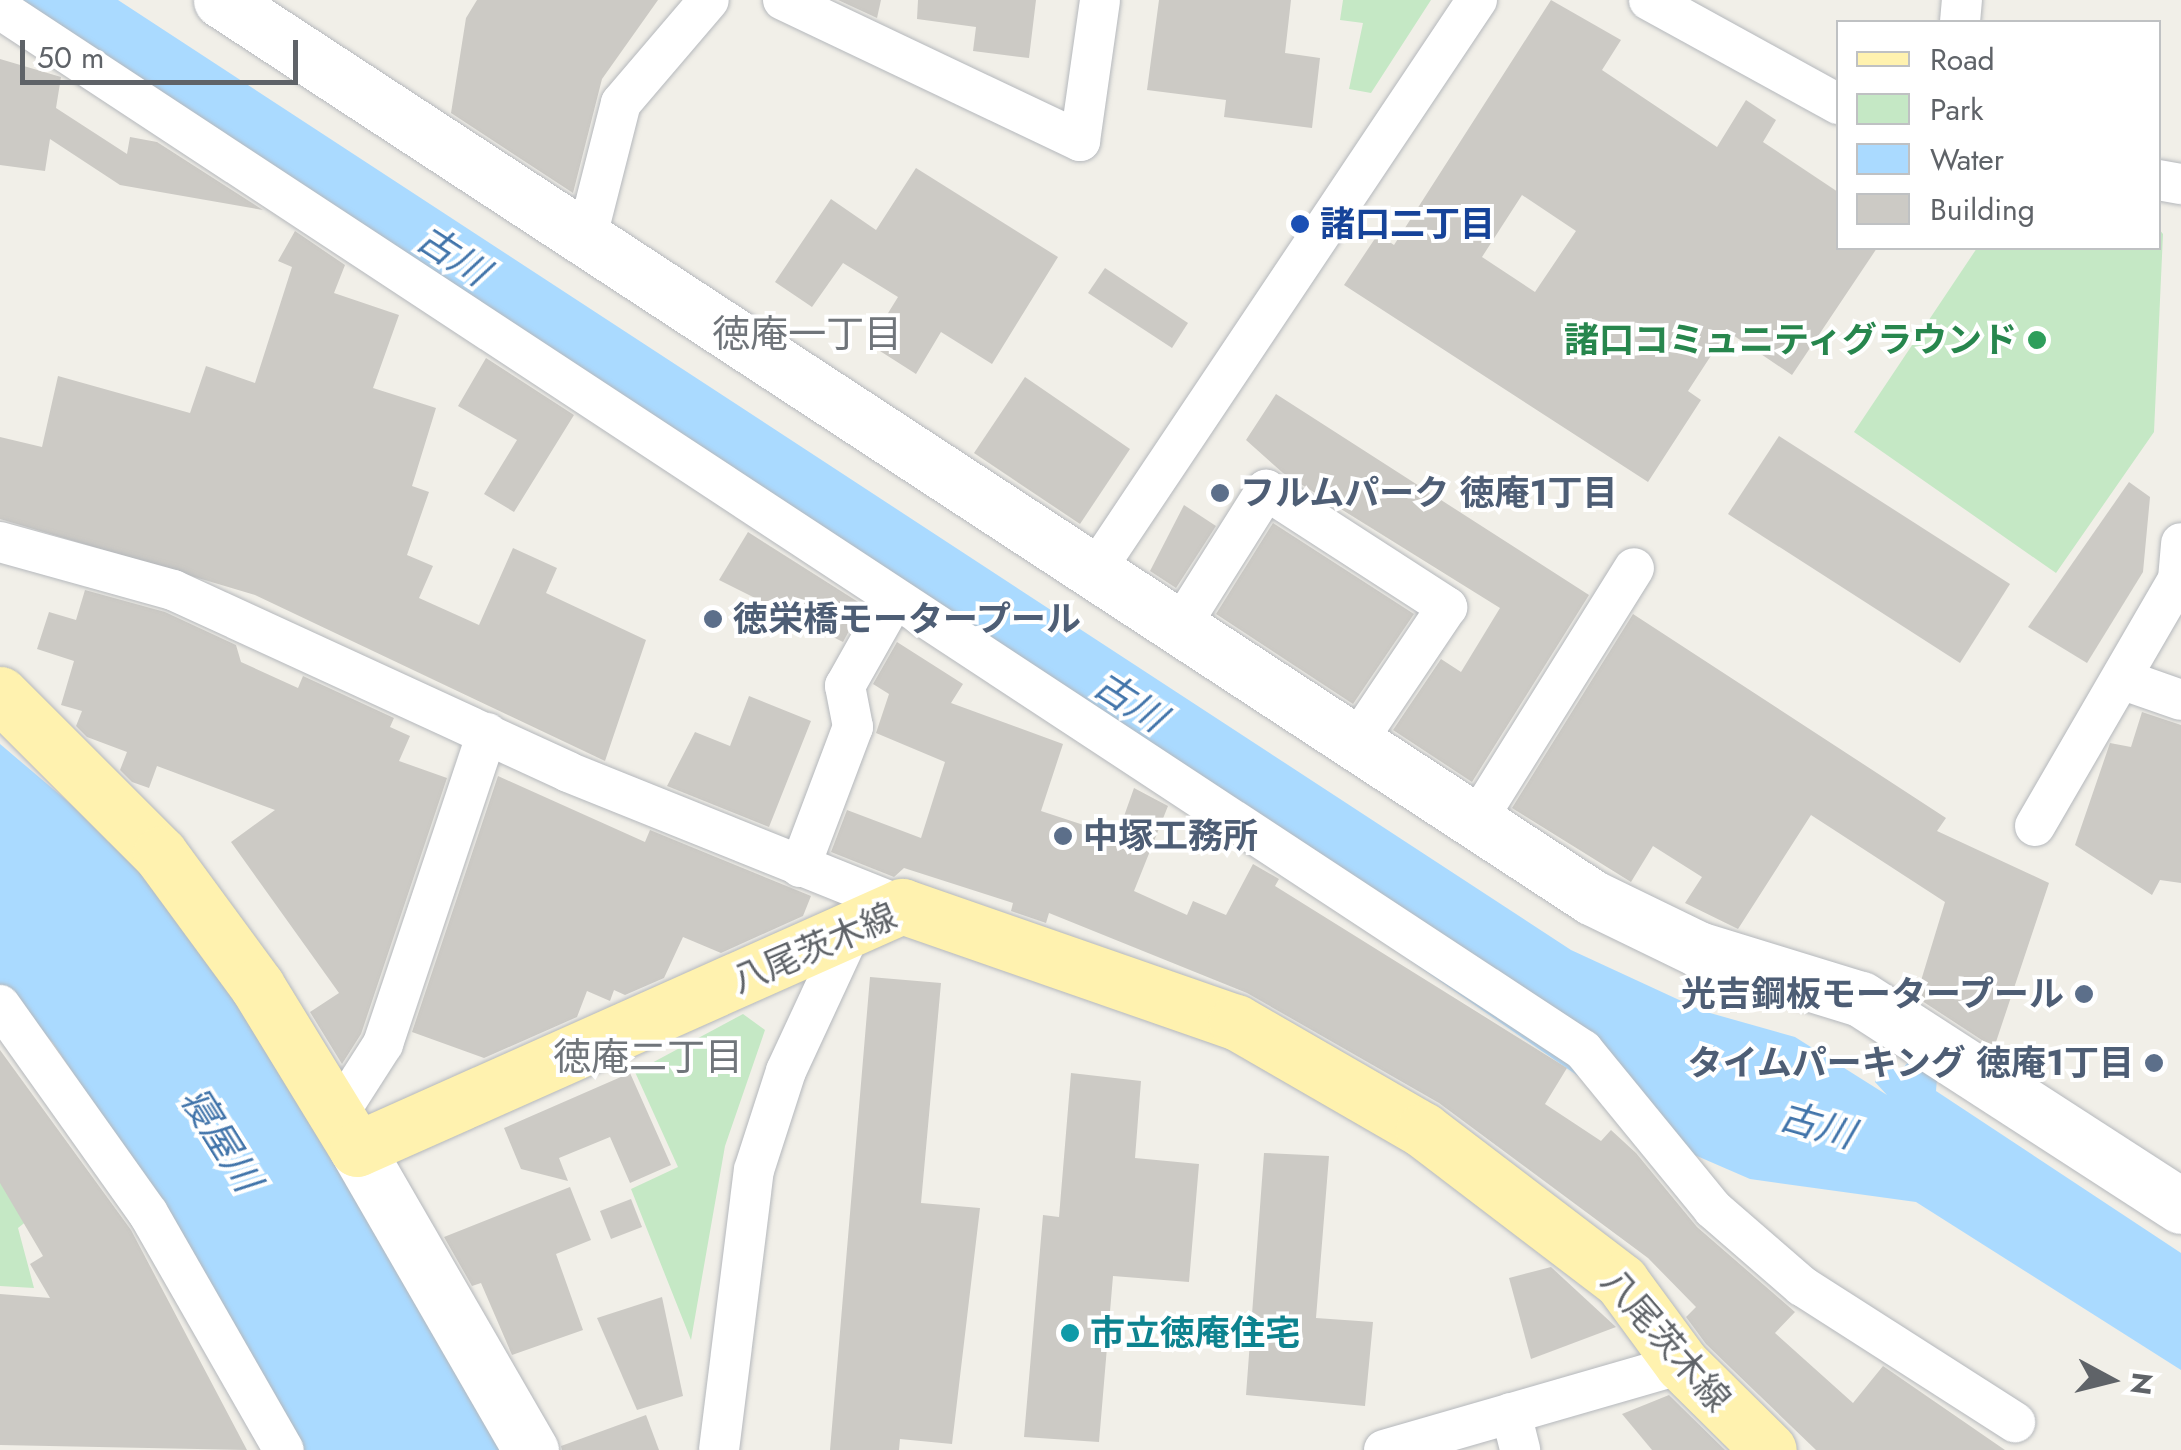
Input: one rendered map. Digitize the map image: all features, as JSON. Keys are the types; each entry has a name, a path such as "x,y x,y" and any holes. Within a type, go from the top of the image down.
{"main road":[{"path":"0,694 160,854 258,986 346,1134"},
{"name":"八尾茨木線","path":"346,1134 849,935 902,906 1236,1022 1424,1130 1621,1281 1682,1364 1769,1450"}],"street":[{"path":"220,0 1476,821 1658,932 1861,998 2181,1206"},
{"path":"586,240 621,103 708,0"},
{"path":"783,0 1080,141 1100,0"},
{"path":"1095,571 1477,0"},
{"path":"1649,0 1836,103"},
{"path":"0,9 1582,1050 1713,1209 1864,1328 2015,1422"},
{"path":"1180,625 1266,490 1447,607 1357,741"},
{"path":"0,542 174,590 487,733 800,867 902,906"},
{"path":"2035,826 2124,680 2178,579 2181,543"},
{"path":"1476,821 1634,568"},
{"path":"800,867 852,727 844,686 894,599"},
{"path":"2124,680 2181,700"},
{"path":"487,733 383,1044 346,1134 531,1450"},
{"path":"719,1450 754,1170 798,1038 849,935"},
{"path":"0,1005 148,1212 284,1450"},
{"path":"1384,1450 1515,1432 1682,1364"}],"green space":[{"path":"1343,0 1431,0 1371,93 1349,89 1363,23 1340,20"},
{"name":"諸口コミュニティグラウンド","path":"2161,232 2163,234 2154,432 2056,573 1854,432 1976,250 2161,250"},
{"path":"743,1014 765,1030 725,1146 691,1340 631,1189 678,1167 635,1072"},
{"path":"0,1144 43,1208 18,1228 34,1288 0,1286"}],"water":[{"name":"古川","path":"14,0 118,0 1571,950 1703,1011 1795,1037 1887,1095 1875,1082 1888,1063 1901,1071 1908,1062 1937,1079 1936,1091 2181,1253 2181,1370 1916,1202 1750,1179 1690,1153"},
{"name":"寝屋川","path":"0,744 125,850 211,954 509,1450 298,1450 121,1145 53,1043 0,986"}],"building":[{"path":"477,0 658,0 602,79 573,193 451,113 466,18"},
{"path":"838,0 881,0 877,18"},
{"path":"918,0 1036,0 1029,58 973,51 976,27 917,19"},
{"path":"1159,0 1291,0 1285,53 1320,58 1312,128 1224,117 1226,100 1147,90"},
{"path":"1551,0 1621,40 1602,70 1717,147 1746,100 1776,120 1763,142 1836,191 1836,250 1876,250 1792,375 1727,331 1688,391 1701,400 1648,482 1344,285 1378,234 1394,245","holes":["1522,195 1576,231 1535,292 1482,257"]},
{"path":"0,59 61,77 56,108 127,154 130,137 157,142 263,210 120,185 50,139 45,171 0,165"},
{"path":"916,168 1058,257 992,364 941,332 916,374 869,344 898,297 843,263 812,307 775,282 831,199 876,230"},
{"path":"295,231 345,265 334,293 399,315 373,388 436,408 412,486 429,492 407,555 433,566 419,598 479,625 513,548 557,568 546,593 646,640 605,761 255,595 0,519 0,437 42,447 58,376 190,413 206,366 255,383 292,267 278,261"},
{"path":"1105,268 1188,323 1172,348 1088,293"},
{"path":"486,358 574,415 514,512 484,494 517,440 458,406"},
{"path":"1025,377 1130,449 1080,524 974,453"},
{"path":"1276,394 1589,595 1472,782 1393,730 1441,659 1461,672 1500,608 1283,473 1246,440"},
{"path":"1779,436 2010,584 1960,663 1728,514"},
{"path":"2129,482 2150,497 2143,572 2087,663 2028,627"},
{"path":"1184,505 1216,526 1176,588 1150,571"},
{"path":"1273,523 1414,614 1353,704 1216,614"},
{"path":"748,532 863,605 843,642 719,580"},
{"path":"85,590 165,612 236,645 241,662 298,688 303,676 394,718 390,727 410,736 399,761 447,778 361,1034 342,1064 310,1012 339,993 231,842 275,810 157,766 149,788 132,782 120,770 127,752 87,737 76,726 82,711 61,705 74,661 37,649 49,612 76,620"},
{"path":"1633,614 1946,818 1937,831 2049,883 1994,1048 1916,997 1945,902 1811,815 1738,929 1685,903 1702,877 1653,846 1631,882 1512,808"},
{"path":"897,642 963,684 951,703 1063,744 1041,811 1117,836 1134,788 1168,806 1134,891 1187,915 1193,901 1226,915 1253,864 1279,879 1275,886 1567,1068 1545,1104 1601,1141 1611,1130 1636,1153 1697,1227 1795,1312 1775,1333 1853,1403 1883,1366 2005,1450 1816,1450 1706,1344 1686,1317 1696,1307 1648,1258 1439,1103 1247,993 1049,913 1046,923 1011,911 1013,903 904,868 894,877 831,852 847,810 921,838 945,762 876,733 889,694 873,684"},
{"path":"749,696 811,721 769,827 667,786 695,732 730,746"},
{"path":"2142,712 2181,725 2181,883 2160,880 2152,895 2075,845 2110,743 2131,747"},
{"path":"498,776 645,842 650,830 811,896 803,916 721,953 683,937 664,978 625,995 614,990 610,1001 587,991 577,1017 484,1058 412,1032"},
{"path":"870,977 941,983 921,1203 980,1208 952,1444 900,1439 899,1450 830,1450"},
{"path":"0,1050 131,1230 247,1450 0,1445 0,1294 50,1298 30,1264 43,1256 0,1183"},
{"path":"630,1073 671,1165 630,1183 610,1137 559,1158 568,1181 521,1169 504,1128"},
{"name":"市立徳庵住宅","path":"1071,1073 1141,1081 1135,1158 1199,1164 1189,1282 1113,1276 1099,1442 1024,1437 1043,1215 1059,1217"},
{"path":"1264,1153 1329,1156 1316,1318 1373,1322 1365,1406 1246,1395"},
{"path":"570,1187 591,1240 556,1254 583,1330 512,1355 481,1283 472,1286 444,1237"},
{"path":"631,1199 642,1227 611,1239 600,1211"},
{"path":"1551,1267 1616,1327 1531,1359 1509,1278"},
{"path":"662,1297 683,1396 637,1410 597,1318"},
{"path":"1669,1395 1725,1450 1652,1450 1622,1414"},
{"path":"646,1415 659,1450 562,1450 561,1446"}],"place":[{"name":"諸口二丁目","path":"1300,224"},
{"name":"諸口コミュニティグラウンド","path":"2037,340"},
{"name":"フルムパーク 徳庵1丁目","path":"1220,493"},
{"name":"徳栄橋モータープール","path":"713,619"},
{"name":"中塚工務所","path":"1063,836"},
{"name":"光吉鋼板モータープール","path":"2084,994"},
{"name":"タイムパーキング 徳庵1丁目","path":"2154,1063"},
{"name":"市立徳庵住宅","path":"1070,1333"}],"district":[{"name":"徳庵一丁目","path":"807,334"},
{"name":"徳庵二丁目","path":"648,1057"}]}
